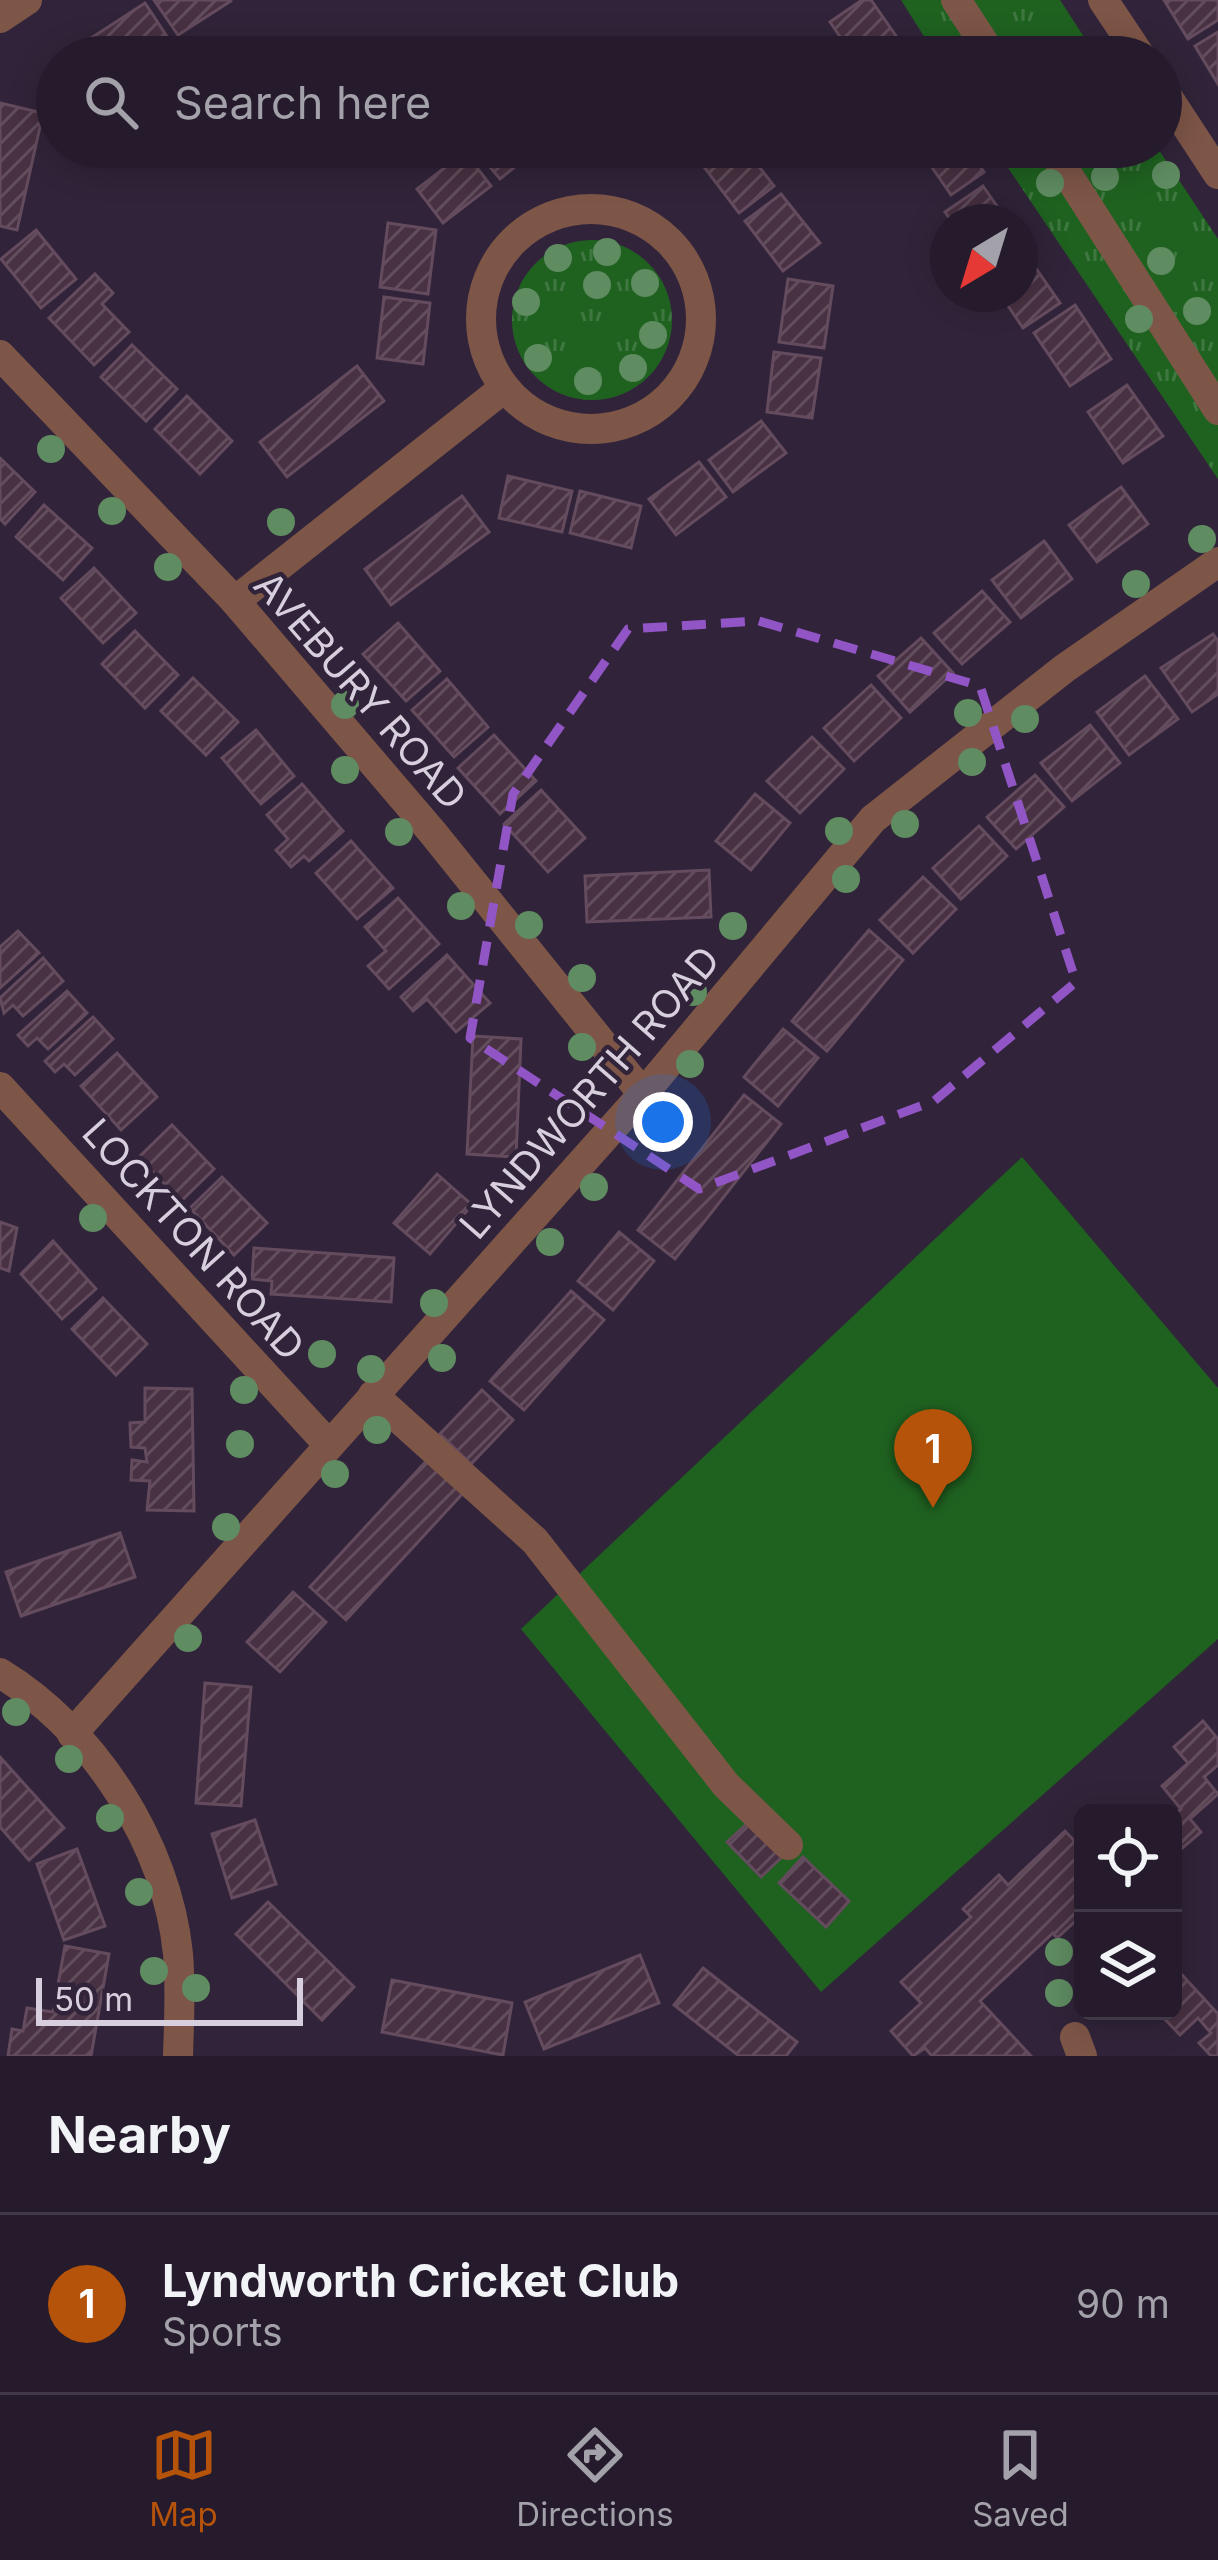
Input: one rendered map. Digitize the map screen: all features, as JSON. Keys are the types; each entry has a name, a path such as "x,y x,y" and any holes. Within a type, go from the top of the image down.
{"street":[{"path":"0,18 27,0"},
{"path":"956,0 979,36"},
{"path":"1103,0 1127,36"},
{"path":"1182,119 1218,174"},
{"path":"1063,168 1218,410"},
{"path":"586,208 621,213 652,227 678,250 695,280 702,315 698,349 684,381 660,406 629,424 596,430 561,426 529,411 504,388 487,357 480,323 484,289 499,257 523,232 552,215 586,208"},
{"name":"AVEBURY ROAD","path":"0,355 235,601 433,833 643,1094"},
{"path":"235,601 504,388"},
{"name":"LYNDWORTH ROAD","path":"72,1734 643,1094 873,819 1064,668 1218,562"},
{"name":"LOCKTON ROAD","path":"0,1087 329,1445"},
{"path":"373,1395 535,1541 726,1785 788,1845"},
{"path":"0,1673 24,1688 72,1734 134,1814 166,1898 178,1950 178,2056"}],"highlighted area":[{"path":"759,621 980,686 1076,982 934,1101 699,1189 470,1038 513,794 628,629"}],"green space":[{"path":"901,0 1060,0 1083,36 924,36"},
{"path":"1008,168 1171,168 1218,239 1218,479 1038,212 1038,204 1032,204"},
{"path":"592,240 623,246 649,263 666,289 672,320 666,351 649,377 623,394 592,400 561,394 535,377 518,351 512,320 518,289 535,263 561,246"},
{"path":"1022,1157 1218,1388 1218,1639 821,1992 521,1629"}],"building":[{"path":"154,0 231,0 231,1 178,35"},
{"path":"862,0 871,0 896,36 840,36 830,22"},
{"path":"1164,0 1218,0 1218,20 1188,39"},
{"path":"145,3 167,36 94,36"},
{"path":"1218,32 1218,84 1195,46"},
{"path":"0,103 36,111 36,144 17,230 0,226"},
{"path":"444,168 477,168 491,186 443,223 417,189"},
{"path":"491,168 513,168 500,179"},
{"path":"705,168 760,168 774,186 739,213"},
{"path":"932,168 981,168 984,172 951,195"},
{"path":"983,186 996,204 957,204"},
{"path":"781,194 820,243 783,271 745,221"},
{"path":"388,223 436,230 428,294 380,287"},
{"path":"36,230 76,279 41,308 1,259"},
{"path":"1038,271 1060,303 1023,328 1012,312 1038,312"},
{"path":"95,274 113,293 102,304 129,332 94,365 49,318"},
{"path":"788,279 833,286 824,348 779,342"},
{"path":"384,297 430,303 423,364 377,358"},
{"path":"1075,305 1111,359 1070,386 1034,333"},
{"path":"132,345 177,389 146,421 101,377"},
{"path":"774,352 821,358 812,418 767,412"},
{"path":"357,366 384,401 287,477 260,442"},
{"path":"1127,385 1163,436 1123,463 1088,412"},
{"path":"187,396 232,441 200,474 155,429"},
{"path":"761,421 786,453 733,492 709,460"},
{"path":"0,458 35,492 5,524 0,519"},
{"path":"699,462 726,497 676,535 649,499"},
{"path":"508,476 572,491 562,532 499,518"},
{"path":"1121,487 1148,524 1097,562 1069,525"},
{"path":"580,491 641,506 631,548 570,533"},
{"path":"462,496 489,532 391,605 365,569"},
{"path":"44,505 92,548 63,580 16,537"},
{"path":"1044,541 1072,579 1021,618 992,580"},
{"path":"94,568 136,613 103,643 61,598"},
{"path":"982,591 1010,622 962,664 934,633"},
{"path":"398,623 440,671 406,701 363,654"},
{"path":"135,631 178,675 145,708 102,664"},
{"path":"1213,634 1218,641 1218,694 1192,712 1161,668"},
{"path":"921,638 953,673 910,712 878,676"},
{"path":"1145,676 1178,719 1129,755 1097,712"},
{"path":"193,678 238,722 206,755 161,711"},
{"path":"447,679 488,727 454,757 412,710"},
{"path":"871,685 901,718 854,761 824,728"},
{"path":"1090,725 1120,763 1072,801 1041,763"},
{"path":"256,730 294,776 261,804 222,758"},
{"path":"494,735 536,781 500,814 458,768"},
{"path":"812,737 844,769 800,813 767,781"},
{"path":"1035,775 1064,807 1016,849 987,817"},
{"path":"302,784 343,831 309,861 304,856 291,867 276,850 288,839 267,815"},
{"path":"541,790 585,838 548,872 504,824"},
{"path":"755,794 790,823 751,870 716,841"},
{"path":"979,826 1007,856 961,899 933,868"},
{"path":"351,841 393,888 357,919 316,873"},
{"path":"709,870 711,917 587,922 585,876"},
{"path":"923,877 956,909 913,953 880,920"},
{"path":"398,898 439,944 389,989 368,966 386,951 365,927"},
{"path":"869,930 903,960 827,1051 792,1021"},
{"path":"18,931 39,953 0,988 0,947"},
{"path":"447,955 490,1003 456,1032 427,999 413,1011 401,997"},
{"path":"43,958 63,981 23,1016 13,1005 4,1013 0,998"},
{"path":"67,991 87,1013 48,1049 37,1038 28,1046 18,1035"},
{"path":"93,1017 113,1039 75,1075 64,1064 55,1072 45,1061"},
{"path":"783,1029 818,1058 778,1106 744,1077"},
{"path":"473,1036 521,1039 516,1157 467,1154"},
{"path":"117,1053 157,1097 121,1130 81,1086"},
{"path":"744,1095 781,1124 675,1259 638,1230"},
{"path":"172,1125 214,1169 181,1201 139,1157"},
{"path":"437,1174 472,1205 430,1254 394,1223"},
{"path":"222,1177 267,1223 234,1255 190,1208"},
{"path":"0,1222 17,1228 9,1271 0,1268"},
{"path":"619,1232 654,1261 613,1310 578,1281"},
{"path":"53,1241 96,1289 62,1319 21,1274"},
{"path":"254,1248 394,1258 391,1302 271,1294 272,1281 252,1279"},
{"path":"571,1291 604,1320 524,1410 490,1381"},
{"path":"103,1298 147,1344 116,1375 72,1329"},
{"path":"145,1388 192,1389 194,1511 147,1510 150,1481 131,1480 132,1460 147,1462 145,1448 131,1447 130,1423 145,1422"},
{"path":"482,1390 513,1420 471,1464 440,1434"},
{"path":"429,1458 465,1491 346,1620 310,1587"},
{"path":"120,1533 135,1577 21,1616 6,1572"},
{"path":"293,1592 326,1622 280,1672 247,1642"},
{"path":"205,1683 251,1687 241,1806 196,1803"},
{"path":"1203,1721 1218,1739 1218,1765 1204,1777 1218,1794 1190,1819 1201,1832 1182,1848 1182,1804 1162,1786 1188,1763 1174,1747"},
{"path":"0,1757 64,1828 29,1860 0,1827"},
{"path":"255,1820 276,1884 232,1898 212,1834"},
{"path":"751,1820 784,1855 761,1877 727,1842"},
{"path":"1065,1831 1074,1840 1074,1922 1057,1938 1053,1933 980,2001 1031,2056 932,2056 925,2048 913,2056 891,2031 921,2003 901,1982 971,1917 963,1909 999,1875 1008,1885"},
{"path":"77,1849 105,1926 64,1940 37,1864"},
{"path":"803,1857 849,1901 826,1927 779,1883"},
{"path":"268,1902 354,1987 322,2020 236,1934"},
{"path":"65,1946 109,1954 91,2056 8,2056 12,2029 23,2031 27,2008 53,2012"},
{"path":"640,1955 659,2003 544,2049 525,2002"},
{"path":"703,1968 797,2042 786,2056 739,2056 674,2005"},
{"path":"1182,1975 1218,2014 1218,2056 1211,2056 1199,2043 1211,2033 1198,2018 1180,2035 1166,2020 1182,2020"},
{"path":"392,1980 512,2003 503,2055 382,2032"}],"place":[{"name":"Lyndworth Cricket Club","path":"933,1508"}]}
